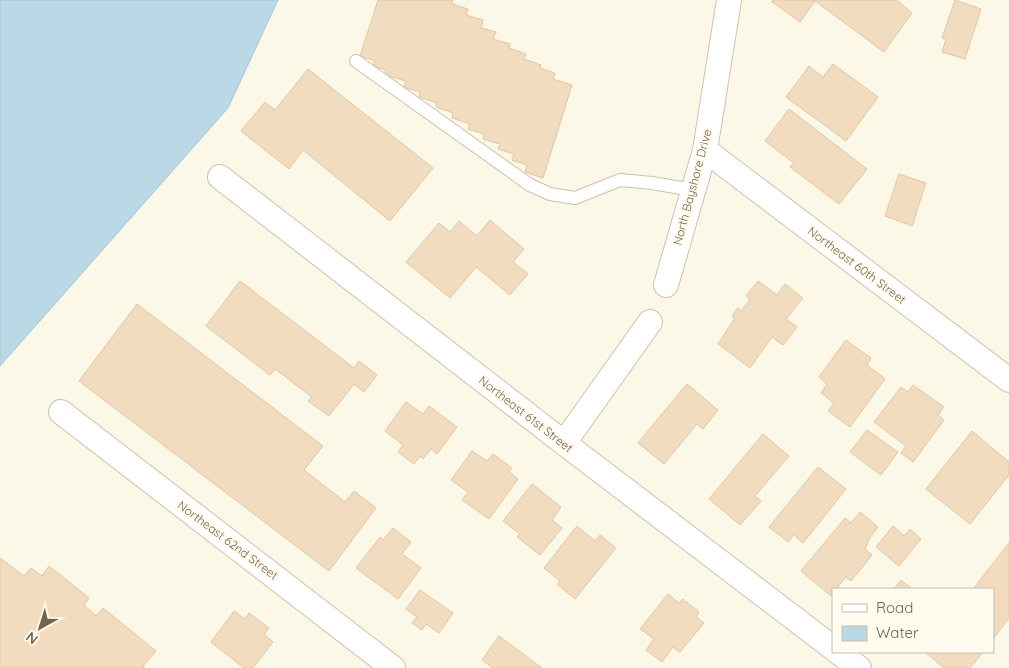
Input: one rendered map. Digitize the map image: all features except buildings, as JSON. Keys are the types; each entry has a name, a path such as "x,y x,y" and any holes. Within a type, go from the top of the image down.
{"street":[{"name":"North Bayshore Drive","path":"666,285 705,150 729,0"},
{"name":"Northeast 60th Street","path":"705,150 1009,380"},
{"name":"Northeast 61st Street","path":"220,177 832,647"},
{"path":"564,443 650,322"},
{"name":"Northeast 62nd Street","path":"61,412 393,668"},
{"path":"839,653 859,668"}],"lane":[{"path":"356,60 530,185 550,194 576,198 620,180 693,190"}],"water":[{"path":"0,0 278,0 228,108 0,366"}]}
